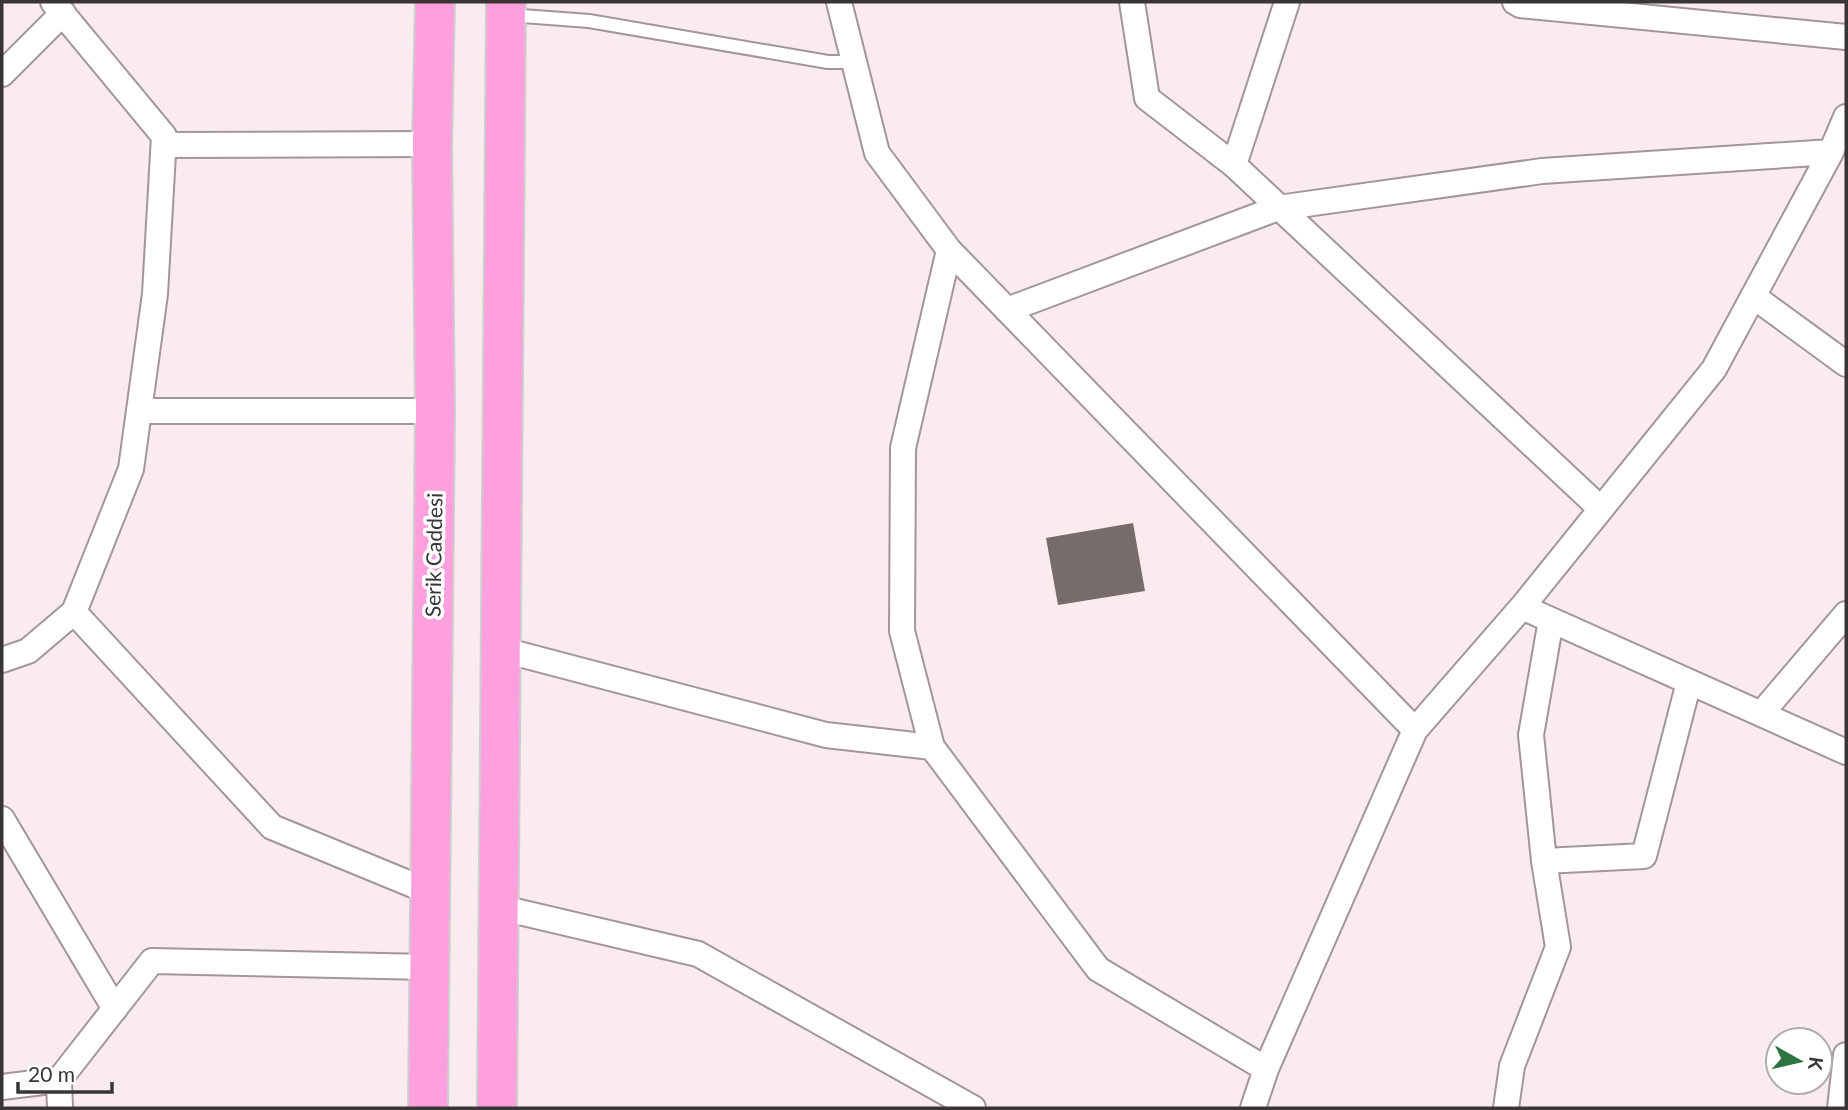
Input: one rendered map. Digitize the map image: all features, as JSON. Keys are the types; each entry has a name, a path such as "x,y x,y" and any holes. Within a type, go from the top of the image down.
{"highway":[{"name":"Serik Caddesi","path":"428,1108 435,411 432,144 435,2"},
{"path":"498,1108 505,8"}],"street":[{"path":"839,2 877,153 949,250 1416,730"},
{"path":"1132,2 1147,98 1234,165 1601,509"},
{"path":"1234,165 1287,2"},
{"path":"1515,2 1520,5 1846,37"},
{"path":"2,74 58,8 164,136 155,294 131,469 74,612 28,651 2,660"},
{"path":"1253,1108 1266,1069 1416,730 1522,607 1714,369 1831,152 1846,117"},
{"path":"164,145 432,144"},
{"path":"1007,310 1278,208 1542,171 1831,152"},
{"path":"949,250 903,448 902,631 932,747 1098,969 1266,1069"},
{"path":"1753,296 1846,364"},
{"path":"139,411 435,411"},
{"path":"1522,607 1846,752"},
{"path":"74,612 272,827 430,892"},
{"path":"1761,715 1846,614"},
{"path":"1506,1108 1512,1066 1558,947 1544,860 1531,735 1551,620"},
{"path":"500,649 826,735 932,747"},
{"path":"1544,860 1644,856 1689,682"},
{"path":"2,819 115,1009"},
{"path":"498,907 698,954 973,1108"},
{"path":"60,1108 59,1080 152,961 429,967"},
{"path":"1840,1108 1846,1055"},
{"path":"2,1087 59,1080"}],"lane":[{"path":"505,8 828,62 855,62"}],"building":[{"path":"1133,523 1145,591 1058,605 1046,538"}]}
